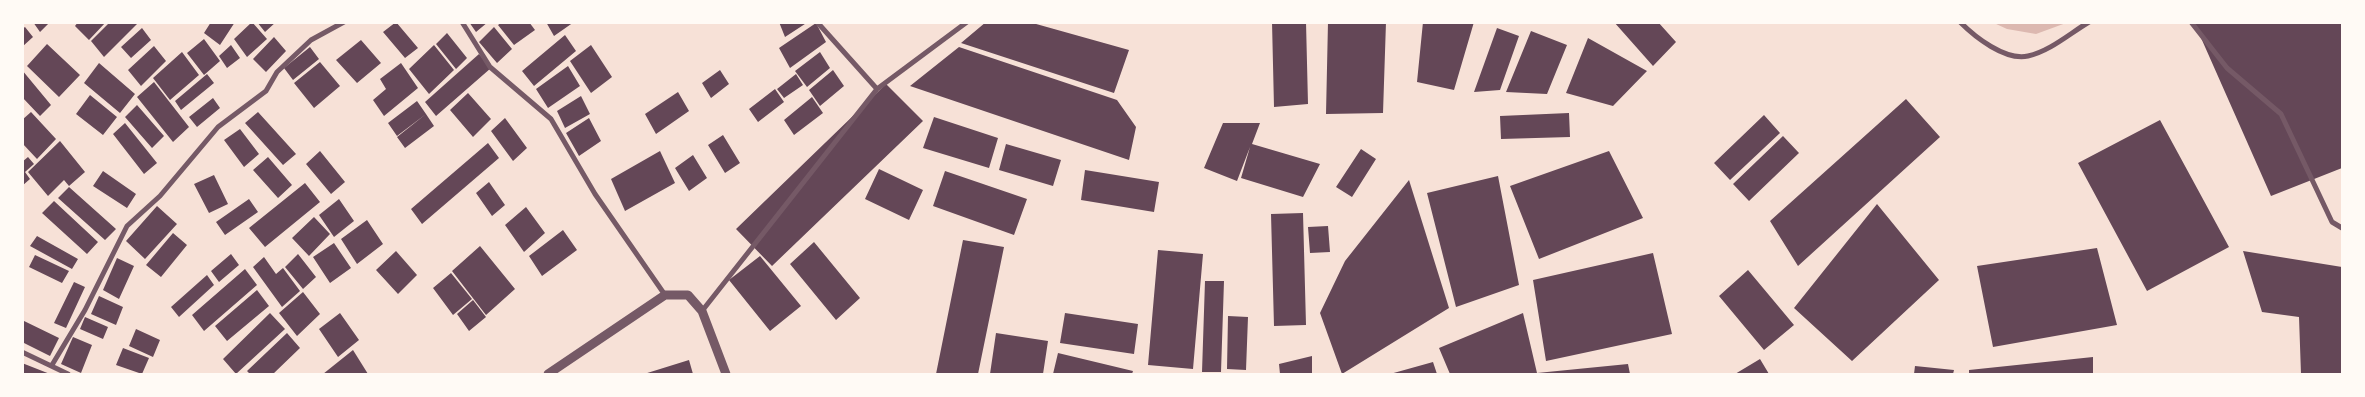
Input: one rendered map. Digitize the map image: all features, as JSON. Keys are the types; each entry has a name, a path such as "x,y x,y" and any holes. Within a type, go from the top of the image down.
{"street":[{"path":"52,366 85,310 127,226 160,196 218,127 266,91 277,72 311,40 344,22"},
{"path":"462,22 490,67 551,119 595,194 665,294"},
{"path":"817,22 877,89"},
{"path":"702,311 877,89 967,22"},
{"path":"1960,22 1976,38 2003,52 2026,57 2046,49 2089,22"},
{"path":"2192,22 2227,68 2281,114 2332,222 2342,228"},
{"path":"548,374 665,294 688,295 702,311 726,374"},
{"path":"22,352 68,374"}],"shaded area":[{"path":"1994,23 2066,23 2036,34 2007,29"}],"building":[{"path":"33,22 50,22 40,32"},
{"path":"78,22 106,22 89,40 75,26"},
{"path":"110,22 139,22 104,57 91,41"},
{"path":"211,22 235,22 220,45 204,33"},
{"path":"252,22 267,39 247,57 234,39"},
{"path":"257,22 276,22 265,32"},
{"path":"396,22 418,48 405,58 383,32"},
{"path":"469,22 488,22 476,32"},
{"path":"502,22 529,22 535,30 514,45 498,25"},
{"path":"546,22 574,22 554,36"},
{"path":"779,22 808,22 785,37"},
{"path":"986,22 1029,22 1129,50 1114,93 961,43"},
{"path":"1272,22 1306,22 1308,104 1274,107"},
{"path":"1328,22 1386,22 1383,113 1326,114"},
{"path":"1423,22 1474,22 1454,90 1417,82"},
{"path":"1614,22 1658,22 1676,42 1653,66"},
{"path":"2194,22 2342,22 2342,168 2271,196"},
{"path":"816,23 826,42 790,68 779,48"},
{"path":"25,27 33,37 22,47 22,29"},
{"path":"494,27 512,49 497,63 479,42"},
{"path":"142,28 151,40 131,58 121,47"},
{"path":"1497,28 1519,36 1500,90 1474,92"},
{"path":"1531,31 1567,45 1547,94 1506,92"},
{"path":"447,33 467,58 456,69 436,44"},
{"path":"565,35 576,51 534,86 522,71"},
{"path":"274,37 286,51 266,72 253,59"},
{"path":"1588,38 1647,71 1613,106 1566,93"},
{"path":"204,39 220,61 204,75 187,53"},
{"path":"361,40 381,63 357,83 336,60"},
{"path":"47,44 80,75 59,97 27,66"},
{"path":"231,45 240,58 227,68 219,56"},
{"path":"434,45 454,70 429,94 409,69"},
{"path":"591,45 612,77 591,93 570,61"},
{"path":"154,46 166,61 141,86 128,70"},
{"path":"310,47 319,59 293,80 284,68"},
{"path":"959,47 1117,100 1136,127 1129,160 910,86"},
{"path":"182,52 199,75 170,100 153,78"},
{"path":"820,52 830,68 807,87 795,71"},
{"path":"479,54 491,68 436,116 425,102"},
{"path":"320,62 340,86 314,108 294,83"},
{"path":"99,63 135,94 120,113 84,83"},
{"path":"401,63 418,88 384,116 373,100 386,89 380,79"},
{"path":"568,66 580,86 548,108 536,89"},
{"path":"22,70 51,105 40,116 22,97"},
{"path":"720,70 729,84 711,98 702,83"},
{"path":"833,70 844,86 820,106 809,90"},
{"path":"207,74 214,83 181,110 175,101"},
{"path":"796,74 803,85 784,98 777,89"},
{"path":"154,82 189,127 173,142 137,97"},
{"path":"886,84 923,121 772,266 736,229"},
{"path":"775,89 784,102 758,122 749,109"},
{"path":"678,92 689,111 656,134 645,114"},
{"path":"468,93 491,119 473,137 450,110"},
{"path":"90,95 117,117 103,135 76,114"},
{"path":"581,96 590,114 565,128 557,111"},
{"path":"812,97 823,113 794,135 784,120"},
{"path":"213,98 220,108 197,127 189,117"},
{"path":"1906,99 1940,137 1798,266 1770,221"},
{"path":"417,101 426,114 397,136 388,123"},
{"path":"137,105 164,136 152,148 125,117"},
{"path":"31,112 56,139 37,159 22,143 22,120"},
{"path":"258,112 296,154 283,165 245,123"},
{"path":"1569,113 1570,137 1501,139 1500,116"},
{"path":"426,114 434,126 405,148 397,137"},
{"path":"1764,115 1780,133 1730,180 1714,163"},
{"path":"934,117 998,138 989,168 923,148"},
{"path":"505,118 527,148 513,161 491,131"},
{"path":"589,118 601,141 579,156 566,133"},
{"path":"2160,120 2229,247 2147,291 2078,163"},
{"path":"125,123 157,163 144,174 113,134"},
{"path":"1223,123 1260,123 1252,144 1320,164 1303,197 1241,178 1250,147 1237,181 1204,168"},
{"path":"240,129 259,154 244,167 224,140"},
{"path":"723,135 740,163 725,173 708,145"},
{"path":"1783,136 1799,153 1749,201 1733,184"},
{"path":"60,141 85,172 69,186 64,180 48,196 28,172"},
{"path":"488,143 499,158 422,224 411,209"},
{"path":"1006,144 1061,160 1053,186 999,170"},
{"path":"1361,149 1376,159 1352,197 1336,187"},
{"path":"320,151 345,182 331,194 306,164"},
{"path":"660,151 675,183 625,211 611,179"},
{"path":"1609,151 1643,218 1539,259 1510,186"},
{"path":"693,155 707,178 689,191 675,168"},
{"path":"28,157 34,164 25,172 30,179 22,186 22,162"},
{"path":"268,157 292,185 278,198 253,170"},
{"path":"879,169 923,190 909,220 865,199"},
{"path":"1085,170 1159,182 1154,212 1081,200"},
{"path":"103,171 136,194 127,208 93,186"},
{"path":"945,171 1027,199 1014,235 933,206"},
{"path":"214,175 228,204 209,213 194,184"},
{"path":"1498,176 1519,285 1456,307 1427,193"},
{"path":"1409,180 1449,308 1342,374 1320,313 1345,261"},
{"path":"489,182 505,205 492,216 476,193"},
{"path":"305,183 320,202 265,247 249,228"},
{"path":"69,187 116,229 105,240 58,198"},
{"path":"249,199 258,212 225,235 216,222"},
{"path":"339,199 354,221 334,237 319,215"},
{"path":"54,201 98,242 87,254 42,213"},
{"path":"1877,204 1939,280 1852,361 1794,308"},
{"path":"157,206 177,224 145,259 126,241"},
{"path":"526,207 545,233 524,252 505,225"},
{"path":"1303,213 1306,325 1274,326 1271,214"},
{"path":"314,217 330,234 309,256 292,238"},
{"path":"367,220 383,244 357,264 341,239"},
{"path":"1328,226 1330,252 1310,253 1308,227"},
{"path":"563,230 577,250 542,276 529,256"},
{"path":"173,233 187,245 161,277 146,265"},
{"path":"37,236 78,259 72,269 30,246"},
{"path":"963,240 1004,247 978,374 936,374"},
{"path":"814,242 860,298 836,320 790,264"},
{"path":"334,243 351,268 330,283 313,257"},
{"path":"480,246 515,289 486,315 452,271"},
{"path":"2097,248 2117,325 1993,347 1977,266"},
{"path":"1158,250 1203,254 1193,369 1148,365"},
{"path":"396,251 417,275 398,294 376,270"},
{"path":"2243,251 2342,267 2342,374 2301,374 2299,317 2262,312"},
{"path":"1653,253 1672,334 1546,361 1533,280"},
{"path":"231,254 239,265 219,282 211,271"},
{"path":"298,254 316,277 303,289 285,267"},
{"path":"35,255 69,271 62,283 29,267"},
{"path":"760,256 801,306 770,331 729,280"},
{"path":"264,257 276,274 283,268 300,291 282,307 253,267"},
{"path":"117,258 134,266 119,299 103,290"},
{"path":"245,269 257,285 204,331 192,315"},
{"path":"1748,270 1794,325 1764,350 1719,296"},
{"path":"451,273 472,299 453,315 433,288"},
{"path":"207,275 214,285 179,317 171,307"},
{"path":"1205,281 1224,281 1221,372 1202,372"},
{"path":"74,282 85,287 66,328 54,323"},
{"path":"257,290 269,306 227,341 215,326"},
{"path":"303,292 320,314 297,336 279,313"},
{"path":"99,296 123,307 116,325 91,314"},
{"path":"473,300 486,317 469,331 457,314"},
{"path":"270,313 285,329 236,374 223,359"},
{"path":"340,313 359,340 338,357 319,329"},
{"path":"1065,313 1138,324 1134,354 1060,343"},
{"path":"1523,313 1537,373 1628,364 1630,374 1450,374 1439,348"},
{"path":"1228,316 1248,317 1246,370 1227,369"},
{"path":"85,317 108,327 103,339 80,329"},
{"path":"22,320 59,338 50,356 22,342"},
{"path":"136,329 160,340 153,357 129,346"},
{"path":"287,333 300,348 273,374 250,374 247,371"},
{"path":"996,333 1048,341 1043,374 990,374"},
{"path":"73,337 92,345 81,373 61,364"},
{"path":"123,348 149,358 142,374 116,365"},
{"path":"353,350 368,374 323,374"},
{"path":"1058,353 1133,371 1132,374 1053,374"},
{"path":"1312,356 1312,374 1280,374 1279,364"},
{"path":"2093,357 2093,374 1969,374 1969,370"},
{"path":"1760,359 1769,374 1735,374"},
{"path":"689,360 693,374 644,374"},
{"path":"1433,362 1437,374 1390,374"},
{"path":"22,363 50,374 22,374"},
{"path":"1915,366 1954,370 1953,374 1914,374"}]}
